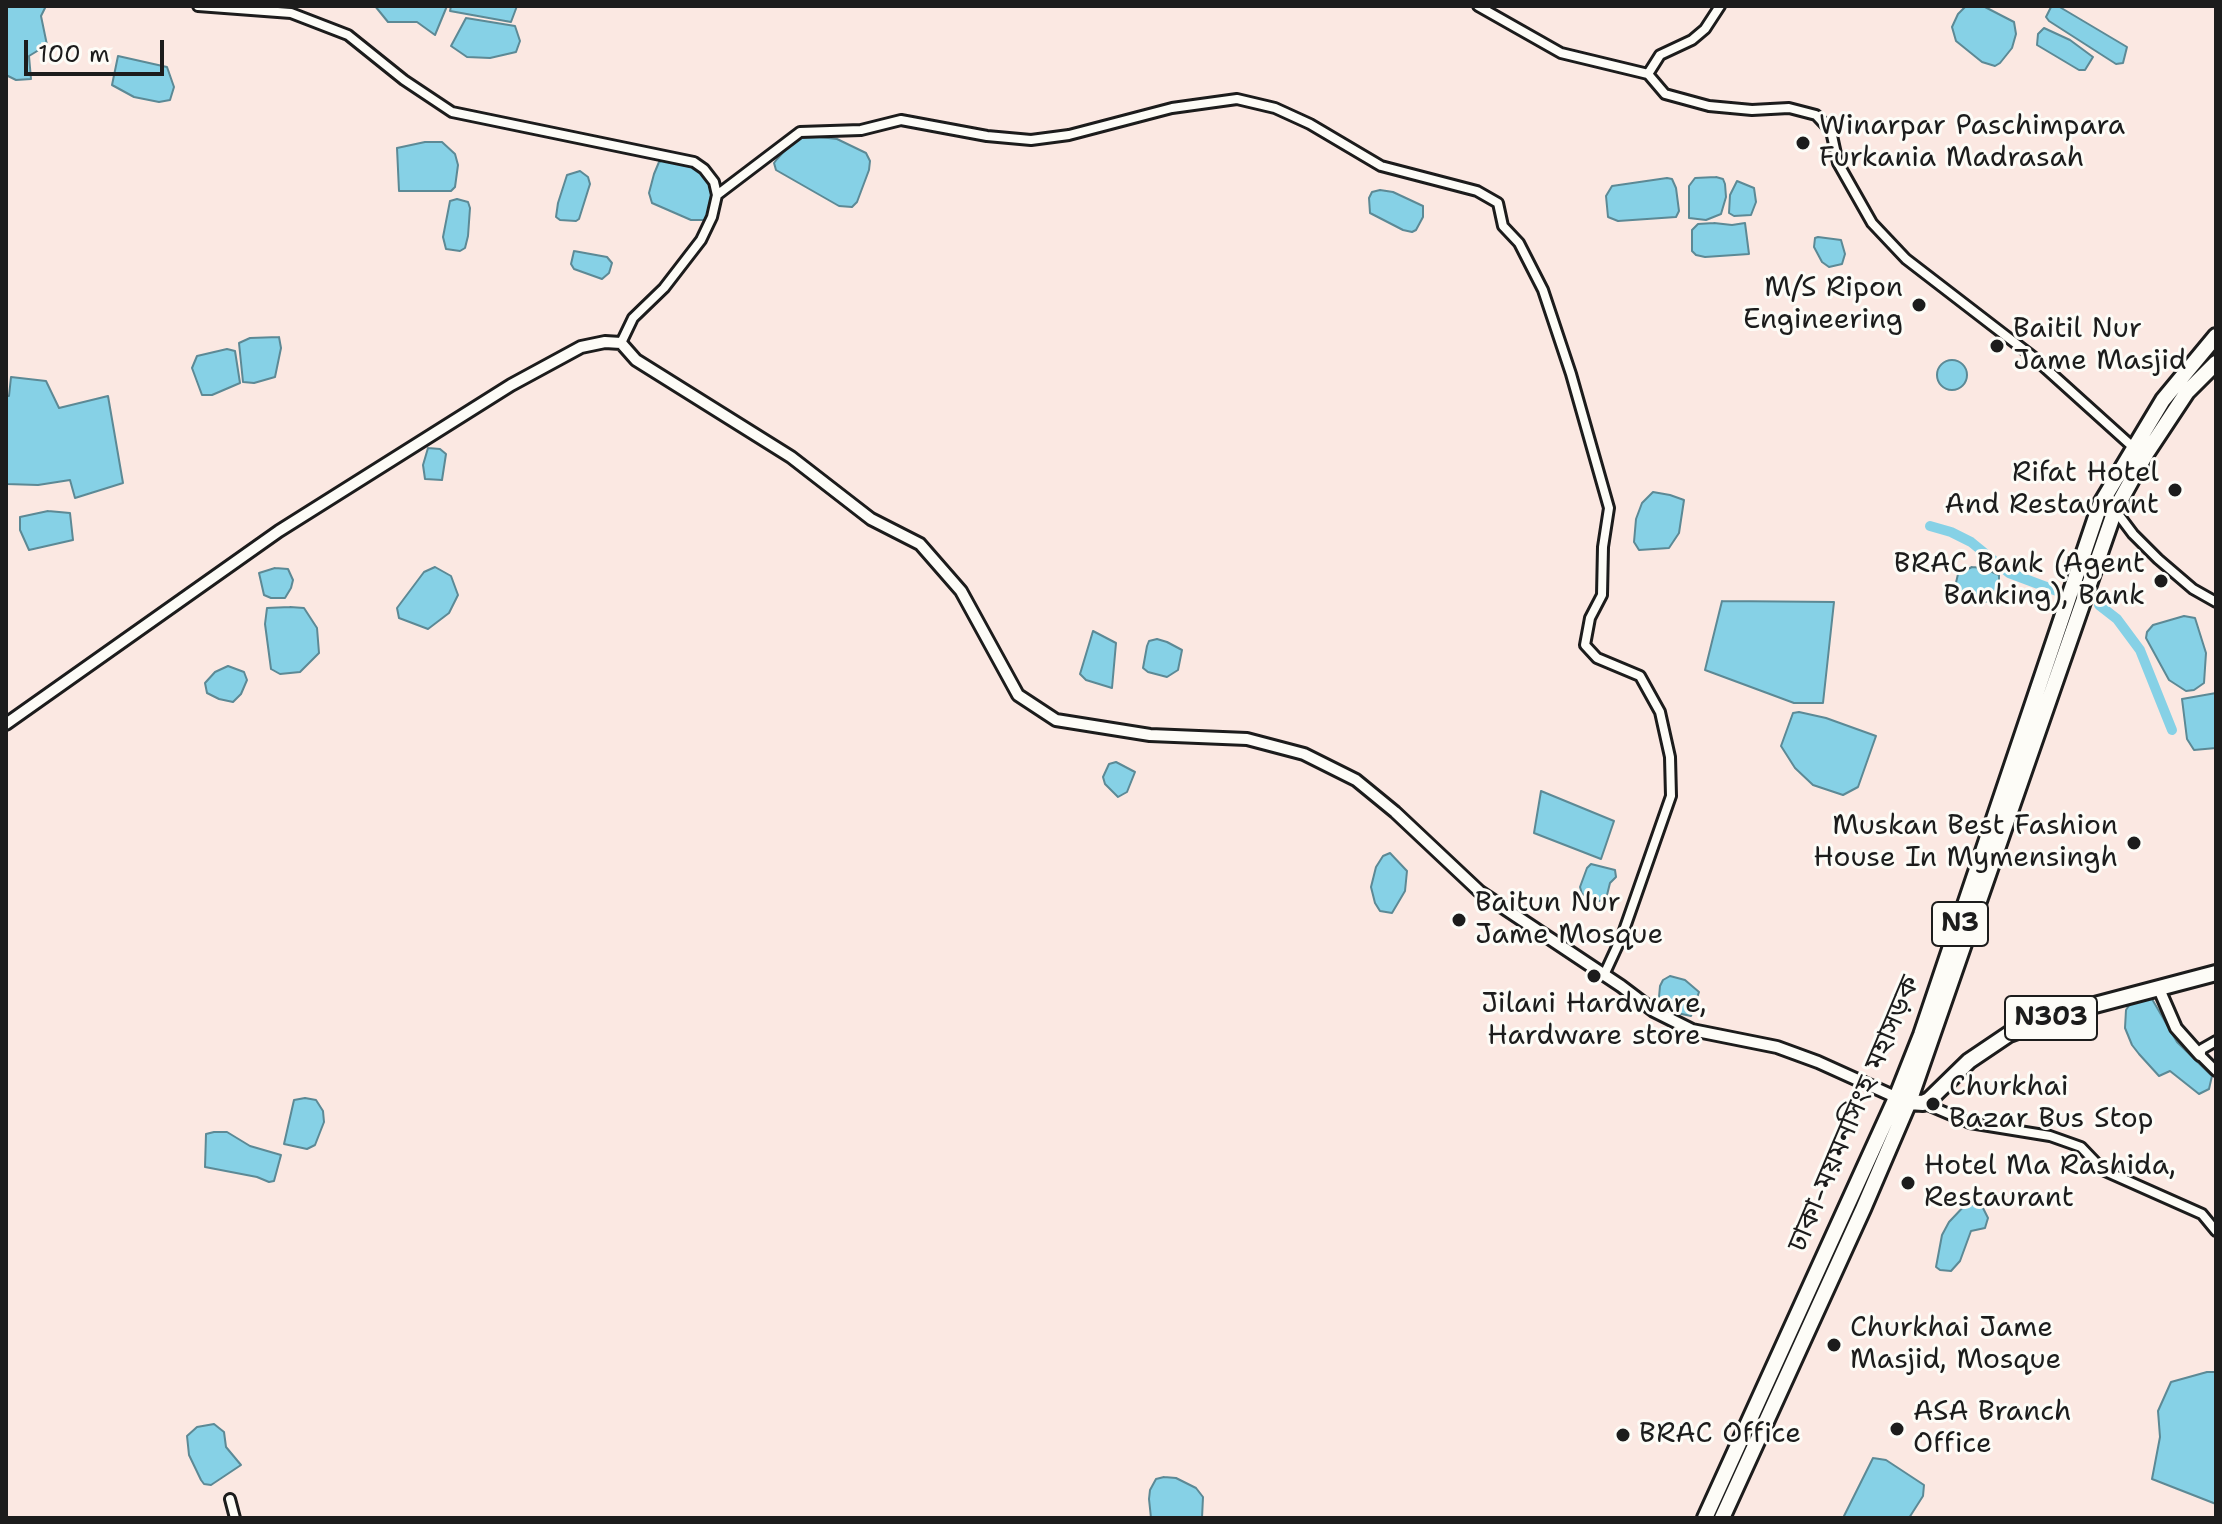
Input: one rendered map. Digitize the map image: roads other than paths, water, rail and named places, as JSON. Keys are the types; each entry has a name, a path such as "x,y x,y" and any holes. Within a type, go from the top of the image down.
{"highway":[{"name":"ঢাকা-ময়মনসিংহ মহাসড়ক","path":"1909,1101 1921,1035 2100,505 2163,400 2216,336"},
{"name":"ঢাকা-ময়মনসিংহ মহাসড়ক","path":"1705,1518 1909,1101 2115,510 2146,454 2187,392 2216,363"},
{"name":"N303","path":"1909,1101 1933,1097 1969,1061 2009,1034 2072,1011 2216,973"},
{"name":"N3","path":"1722,1518 1909,1101"}],"street":[{"path":"198,6 291,13 348,35 404,80 452,112 694,162 704,169 714,182 717,195 712,217 701,240 664,288 633,318 621,343"},
{"path":"1478,6 1561,53 1648,74 1665,94 1709,106 1752,110 1789,108 1816,115 1831,131 1838,163 1872,223 1906,259 2032,356 2134,448"},
{"path":"1648,74 1660,55 1680,47 1705,29 1720,6"},
{"path":"717,195 800,132 861,130 901,120 987,136 1031,140 1069,135 1172,108 1237,99 1275,108 1310,124 1381,166 1477,191 1498,203 1503,226 1519,243 1543,290 1571,374 1609,508 1603,547 1602,595 1590,618 1585,645 1597,658 1640,676 1660,712 1670,757 1671,796 1622,936 1604,975"},
{"path":"6,724 279,531 511,385 581,347 605,342 621,343 636,360 791,457 871,519 920,544 961,591 1018,695 1056,720 1150,735 1247,739 1304,754 1356,780 1480,892 1654,1011 1692,1030 1777,1047 1970,1123 2050,1136 2081,1147 2103,1170 2202,1214 2216,1231"},
{"path":"2115,510 2158,559 2193,589 2216,602"},
{"path":"2159,989 2176,1028 2216,1071"},
{"path":"2200,1055 2202,1049 2216,1041"},
{"path":"230,1499 235,1518"}],"water":[{"path":"6,6 46,6 41,16 47,45 29,56 31,79 16,80 6,75"},
{"path":"375,6 447,6 435,35 417,22 388,22"},
{"path":"451,6 517,6 511,22 450,11"},
{"path":"1966,6 1983,6 2014,22 2016,34 2012,48 1995,66 1982,62 1956,41 1952,27"},
{"path":"2058,6 2127,47 2123,63 2116,64 2049,21 2046,17 2051,7"},
{"path":"466,18 515,26 520,41 516,52 490,58 467,57 451,46"},
{"path":"2044,28 2070,40 2093,57 2085,70 2079,70 2037,45 2038,34"},
{"path":"118,56 167,67 174,87 170,100 159,102 134,97 112,85"},
{"path":"802,135 837,139 866,153 870,161 869,170 857,202 852,207 839,206 776,170 774,163"},
{"path":"442,142 455,154 458,165 455,187 451,191 399,191 397,148"},
{"path":"666,159 695,167 710,183 713,195 711,215 707,220 691,220 652,203 649,193 654,174 659,162"},
{"path":"580,171 588,177 590,184 579,219 560,220 556,217 558,203 567,175"},
{"path":"1695,178 1723,179 1725,184 1726,197 1721,214 1706,220 1689,218 1689,186"},
{"path":"1672,179 1676,188 1679,211 1676,217 1618,221 1608,217 1606,196 1612,186"},
{"path":"1737,181 1754,188 1756,202 1751,215 1734,216 1729,213 1730,195"},
{"path":"1372,192 1393,192 1423,206 1423,217 1416,230 1403,230 1370,213 1369,198"},
{"path":"450,201 468,202 470,208 468,236 465,248 460,251 446,249 443,237"},
{"path":"1745,223 1749,254 1696,255 1692,251 1692,230 1698,224"},
{"path":"1815,238 1841,240 1845,254 1842,264 1829,267 1822,262 1814,247"},
{"path":"574,251 607,257 612,263 609,273 602,279 574,269 571,264"},
{"path":"279,337 281,348 275,377 254,383 243,382 239,343 250,338"},
{"path":"227,349 235,351 240,383 212,395 202,395 192,368 197,356"},
{"path":"1952,360 1962,365 1967,375 1962,385 1952,390 1942,385 1937,375 1942,365"},
{"path":"11,377 46,381 59,408 108,396 123,483 75,498 70,480 38,485 6,484 6,396 9,396"},
{"path":"428,448 440,449 446,454 442,480 425,479 423,465"},
{"path":"1653,492 1684,500 1679,533 1669,548 1639,550 1634,542 1636,519 1642,503"},
{"path":"48,511 70,513 73,540 29,550 20,530 20,517"},
{"path":"435,567 451,576 458,595 449,613 428,629 399,618 397,608 424,572"},
{"path":"1972,567 1999,575 1999,600 1961,601 1955,587 1958,574"},
{"path":"275,568 288,569 293,580 285,598 264,595 259,573"},
{"path":"1722,601 1834,602 1823,703 1794,703 1705,670"},
{"path":"267,608 304,608 317,628 319,653 300,672 280,674 271,669 265,624"},
{"path":"2184,616 2195,618 2206,653 2204,683 2186,691 2169,680 2146,638 2153,625"},
{"path":"1093,631 1116,643 1112,688 1086,680 1080,674"},
{"path":"1157,639 1182,650 1178,670 1167,677 1143,668 1149,641"},
{"path":"228,666 244,672 247,680 241,694 233,702 207,693 205,683 215,672"},
{"path":"2216,693 2216,748 2194,750 2187,739 2182,699"},
{"path":"1799,712 1876,736 1858,787 1843,795 1813,785 1795,768 1781,746 1793,713"},
{"path":"1116,762 1135,772 1127,792 1118,797 1105,784 1103,777 1109,764"},
{"path":"1541,791 1614,821 1601,859 1534,833"},
{"path":"1390,853 1407,871 1405,891 1392,913 1380,911 1371,887 1376,867 1383,856"},
{"path":"1591,864 1615,870 1616,877 1610,883 1606,899 1599,901 1582,894 1580,887"},
{"path":"1670,976 1685,980 1699,992 1691,1016 1672,1012 1663,1006 1659,997 1660,986"},
{"path":"2133,999 2152,999 2177,1042 2212,1076 2209,1089 2199,1094 2170,1071 2159,1076 2139,1054 2125,1028 2126,1010"},
{"path":"294,1100 316,1100 323,1111 324,1122 315,1145 307,1149 284,1144"},
{"path":"227,1132 250,1146 281,1155 274,1181 205,1167 206,1134"},
{"path":"1967,1203 1983,1208 1988,1218 1985,1228 1971,1231 1960,1261 1951,1271 1940,1270 1936,1267 1942,1235 1949,1222"},
{"path":"2216,1372 2216,1504 2152,1479 2160,1437 2158,1411 2171,1382"},
{"path":"214,1424 224,1432 226,1447 241,1465 211,1485 201,1480 189,1455 187,1436 197,1427"},
{"path":"1873,1458 1886,1460 1924,1485 1923,1496 1909,1518 1843,1518"},
{"path":"1176,1478 1196,1488 1203,1497 1202,1518 1151,1518 1150,1490 1156,1479"}],"waterway":[{"path":"1930,526 1971,542 2009,573 2057,591"},
{"path":"2099,605 2117,619 2140,650 2172,730"}],"place":[{"name":"Winarpar Paschimpara Furkania Madrasah","path":"1803,143"},
{"name":"M/S Ripon Engineering","path":"1919,305"},
{"name":"Baitil Nur Jame Masjid","path":"1997,346"},
{"name":"Rifat Hotel And Restaurant","path":"2175,490"},
{"name":"BRAC Bank (Agent Banking), Bank","path":"2161,581"},
{"name":"Muskan Best Fashion House In Mymensingh","path":"2134,843"},
{"name":"Baitun Nur Jame Mosque","path":"1459,920"},
{"name":"Jilani Hardware, Hardware store","path":"1594,976"},
{"name":"Churkhai Bazar Bus Stop","path":"1933,1104"},
{"name":"Hotel Ma Rashida, Restaurant","path":"1908,1183"},
{"name":"Churkhai Jame Masjid, Mosque","path":"1834,1345"},
{"name":"ASA Branch Office","path":"1897,1429"},
{"name":"BRAC Office","path":"1623,1435"}]}
